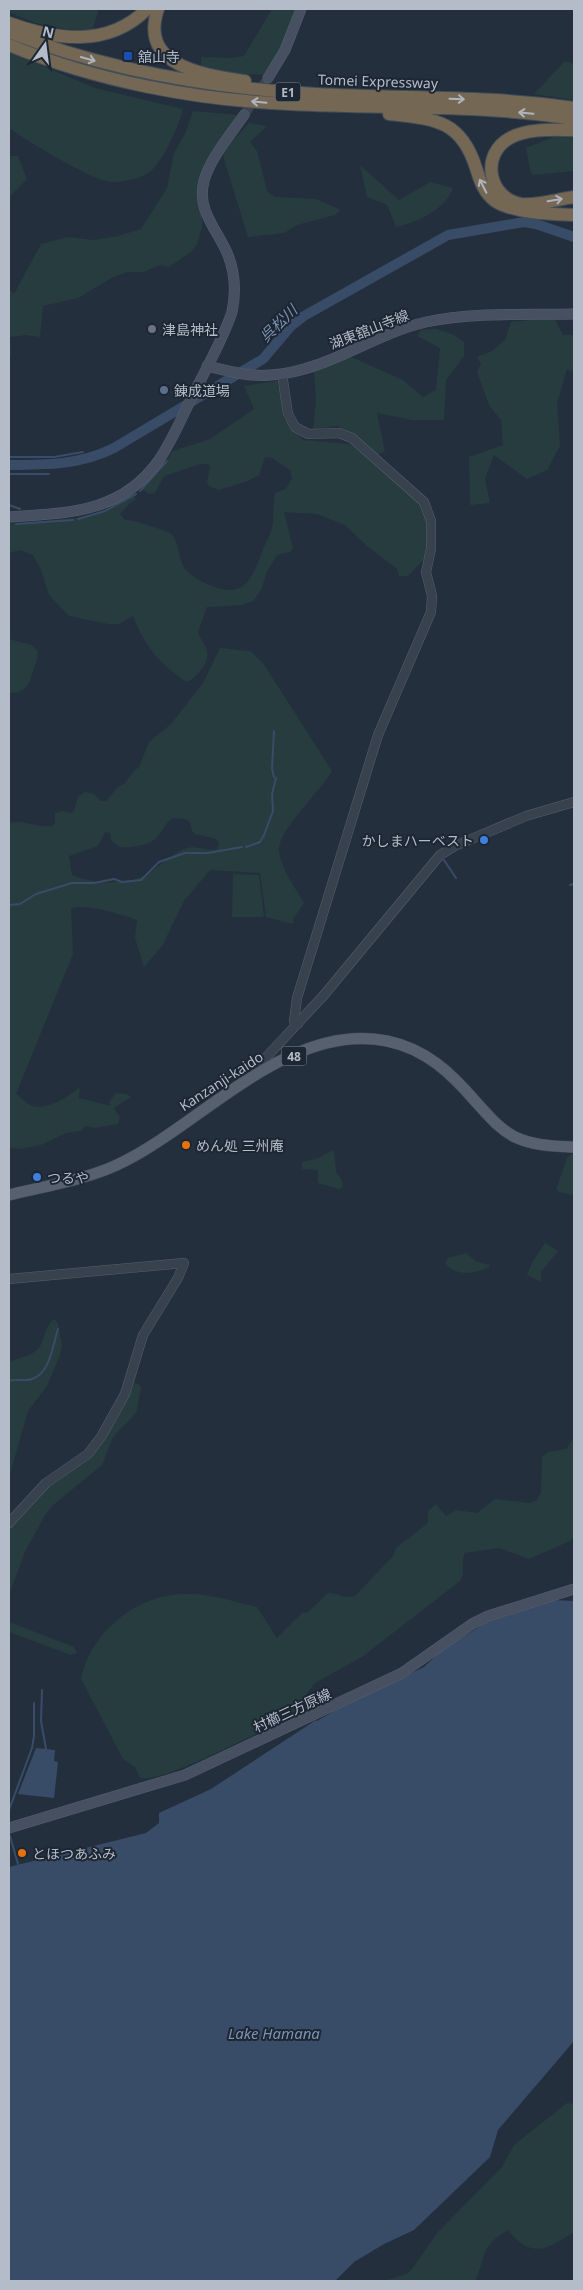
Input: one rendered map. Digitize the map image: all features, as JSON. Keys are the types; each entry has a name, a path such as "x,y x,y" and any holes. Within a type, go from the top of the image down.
{"highway":[{"path":"9,23 58,37 85,38 118,30 147,9"},
{"path":"158,9 154,28 159,45 170,60 186,69 268,84 424,98"},
{"name":"Tomei Expressway","path":"9,32 93,60 197,83 276,92 528,103 574,108"},
{"name":"Tomei Expressway","path":"9,45 60,64 120,80 225,99 287,104 488,110 574,119"},
{"path":"287,104 395,114 445,125 456,131 468,145 481,183 495,201 510,208 574,215"},
{"path":"574,130 536,132 512,136 496,151 491,172 493,182 498,190 505,198 519,204 574,197"}],"main road":[{"path":"268,78 285,50 301,9"},
{"path":"9,517 75,512 94,508 118,497 140,481 164,453 231,316 234,285 228,255 205,212 202,188 208,170 244,116"},
{"name":"湖東舘山寺線","path":"207,366 247,375 282,374 314,366 384,335 426,322 466,317 574,314"},
{"name":"Kanzanji-kaido","path":"9,1196 105,1170 126,1161 258,1074 290,1057 330,1042 357,1038 394,1042 419,1052 442,1067 495,1123 513,1136 534,1144 574,1147"},
{"name":"村櫛三方原線","path":"9,1828 185,1775 402,1673 488,1616 574,1590"}],"street":[{"path":"282,374 288,414 295,427 308,434 338,433 356,440 421,498 429,511 431,526 431,549 426,572 432,596 431,612 378,735 297,998 294,1021 298,1024"},
{"path":"258,1074 257,1067 328,991 434,861 444,852 526,816 574,802"},
{"path":"9,1279 184,1263 178,1278 143,1335 121,1403 102,1437 88,1454 46,1484 9,1523"}],"green space":[{"path":"9,9 99,9 92,31 69,30 40,24 9,12"},
{"path":"272,9 295,9 280,51 267,75 228,73 201,69 201,57 231,58 244,56"},
{"path":"9,52 95,88 183,109 171,141 157,164 149,173 134,179 113,182 103,180 60,160 9,128"},
{"path":"565,61 574,64 574,100 534,94"},
{"path":"193,111 238,115 203,174 202,228 197,244 191,252 169,267 160,265 143,272 127,272 115,276 78,298 43,306 40,337 26,335 10,337 11,355 9,354 9,290 14,294 41,244 68,237 94,240 118,236 141,229 167,188 174,153 185,134"},
{"path":"249,123 267,126 250,142 257,151 267,191 275,197 316,199 341,210 335,215 297,225 284,233 248,237 223,156 228,146"},
{"path":"558,135 574,136 574,171 533,175 530,170 526,148"},
{"path":"9,156 18,156 27,179 11,195 9,205"},
{"path":"360,165 399,200 430,182 453,188 444,203 437,209 421,219 396,227 387,205 367,197"},
{"path":"554,318 563,335 574,335 574,372 567,369 557,403 560,446 547,470 527,479 494,455 485,479 490,503 470,505 469,457 503,445 501,420 489,405 477,372 481,364 477,357 492,351 505,340 511,322"},
{"path":"436,329 452,334 464,342 464,356 446,380 444,420 412,420 377,413 385,452 376,455 353,435 338,426 313,429 316,401 314,372 349,356 403,380 423,397 436,390 440,348 417,336 421,330"},
{"path":"277,381 282,400 283,418 303,440 351,444 415,497 428,517 427,556 408,576 399,576 397,569 367,546 345,525 317,514 284,512 293,548 290,552 277,555 267,572 261,590 253,601 241,605 207,607 198,632 207,650 207,660 199,673 187,682 169,669 154,654 137,627 133,616 119,624 108,624 69,616 49,595 41,570 33,555 20,550 9,553 9,524 86,517 106,510 133,496 137,499 130,503 120,514 125,520 169,532 176,541 184,568 201,581 225,590 234,590 241,587 251,577 269,536 273,522 275,493 286,489 292,478 290,470 272,458 265,457 259,475 245,482 219,490 209,486 207,481 210,467 208,464 201,464 164,476 155,493 149,494 141,489 158,473 173,451 210,439 254,409 244,386"},
{"path":"9,639 31,645 37,650 38,658 28,685 21,691 9,693"},
{"path":"220,648 250,651 263,663 332,771 292,822 280,843 279,851 282,864 304,903 293,919 293,924 266,917 260,873 210,870 184,901 162,946 144,967 135,938 137,920 94,908 77,907 71,909 73,954 16,1094 28,1104 41,1107 61,1100 78,1088 80,1089 79,1098 111,1106 109,1102 116,1093 126,1094 131,1097 114,1108 120,1117 118,1124 94,1128 85,1126 81,1131 66,1133 41,1145 20,1149 9,1148 9,823 19,822 52,826 55,823 55,813 62,811 71,813 74,811 78,797 85,792 94,794 101,801 106,801 139,767 149,742 171,724 203,683","holes":["172,818 185,819 190,822 192,831 195,834 216,839 219,843 218,849 187,848 173,855 143,877 134,880 101,882 72,875 69,856 98,846 105,832 110,833 111,840 119,847 137,846 154,840"]},
{"path":"233,874 259,875 264,917 232,917"},
{"path":"334,1150 336,1172 341,1179 343,1187 339,1189 318,1183 318,1170 302,1169 302,1162 318,1158"},
{"path":"574,1154 573,1195 556,1190 567,1158"},
{"path":"545,1243 558,1251 541,1272 541,1282 527,1275 532,1263"},
{"path":"466,1253 476,1261 489,1265 489,1267 472,1273 466,1273 455,1271 445,1263 448,1258"},
{"path":"55,1319 58,1324 62,1346 60,1355 47,1386 28,1411 9,1477 9,1362 36,1351 43,1340 49,1324"},
{"path":"134,1383 140,1385 141,1388 136,1413 113,1437 102,1465 52,1506 45,1515 25,1552 9,1595 9,1529 48,1486 96,1451 120,1413"},
{"path":"574,1437 574,1537 570,1541 529,1559 499,1548 465,1553 463,1575 460,1581 362,1657 315,1683 307,1693 297,1713 240,1742 192,1764 152,1778 140,1778 135,1767 123,1759 81,1679 86,1661 106,1630 135,1607 170,1595 206,1595 257,1607 277,1638 302,1613 308,1612 328,1593 346,1597 356,1595 393,1556 396,1548 428,1523 428,1511 436,1504 446,1516 456,1510 477,1513 495,1499 529,1503 537,1500 541,1492 542,1457 548,1452 566,1449"},
{"path":"9,1622 74,1647 77,1653 71,1655 9,1632"},
{"path":"567,2103 574,2104 574,2232 548,2247 540,2249 525,2245 508,2230 488,2246 475,2281 385,2281 406,2274 412,2269 438,2232 502,2167 514,2145"}],"water":[{"name":"Lake Hamana","path":"552,1600 574,1601 574,2041 498,2130 490,2157 414,2230 384,2244 354,2262 335,2281 9,2281 9,1867 146,1833 159,1823 159,1813 211,1789 316,1720 424,1667 441,1651 490,1620"},
{"path":"36,1748 55,1750 54,1761 58,1762 54,1798 18,1794"}],"waterway":[{"name":"呉松川","path":"9,465 76,461 114,448 263,359 291,326 304,316 448,235 524,222 536,224 574,237"},
{"path":"9,457 54,457 83,452"},
{"path":"140,491 167,461"},
{"path":"9,474 49,474"},
{"path":"78,519 105,511 136,494"},
{"path":"9,505 20,509"},
{"path":"16,524 73,520"},
{"path":"274,731 272,769 274,777"},
{"path":"246,847 260,842 264,835 273,811 272,794 276,778"},
{"path":"9,905 20,904 36,894 72,883 94,883 114,879 122,882 141,880 159,862 185,853 208,853 242,847"},
{"path":"444,860 456,878"},
{"path":"570,885 574,884"},
{"path":"9,1381 32,1379 43,1371 50,1358 58,1329"},
{"path":"42,1690 41,1721 46,1749"},
{"path":"9,1810 32,1748 34,1703"},
{"path":"10,1836 18,1864"}],"tunnel":[{"path":"244,115 268,78"}],"place":[{"name":"舘山寺","path":"128,56"},
{"name":"津島神社","path":"152,329"},
{"name":"錬成道場","path":"164,390"},
{"name":"かしまハーベスト","path":"484,840"},
{"name":"めん処 三州庵","path":"186,1145"},
{"name":"つるや","path":"37,1177"},
{"name":"とほつあふみ","path":"22,1853"}]}
